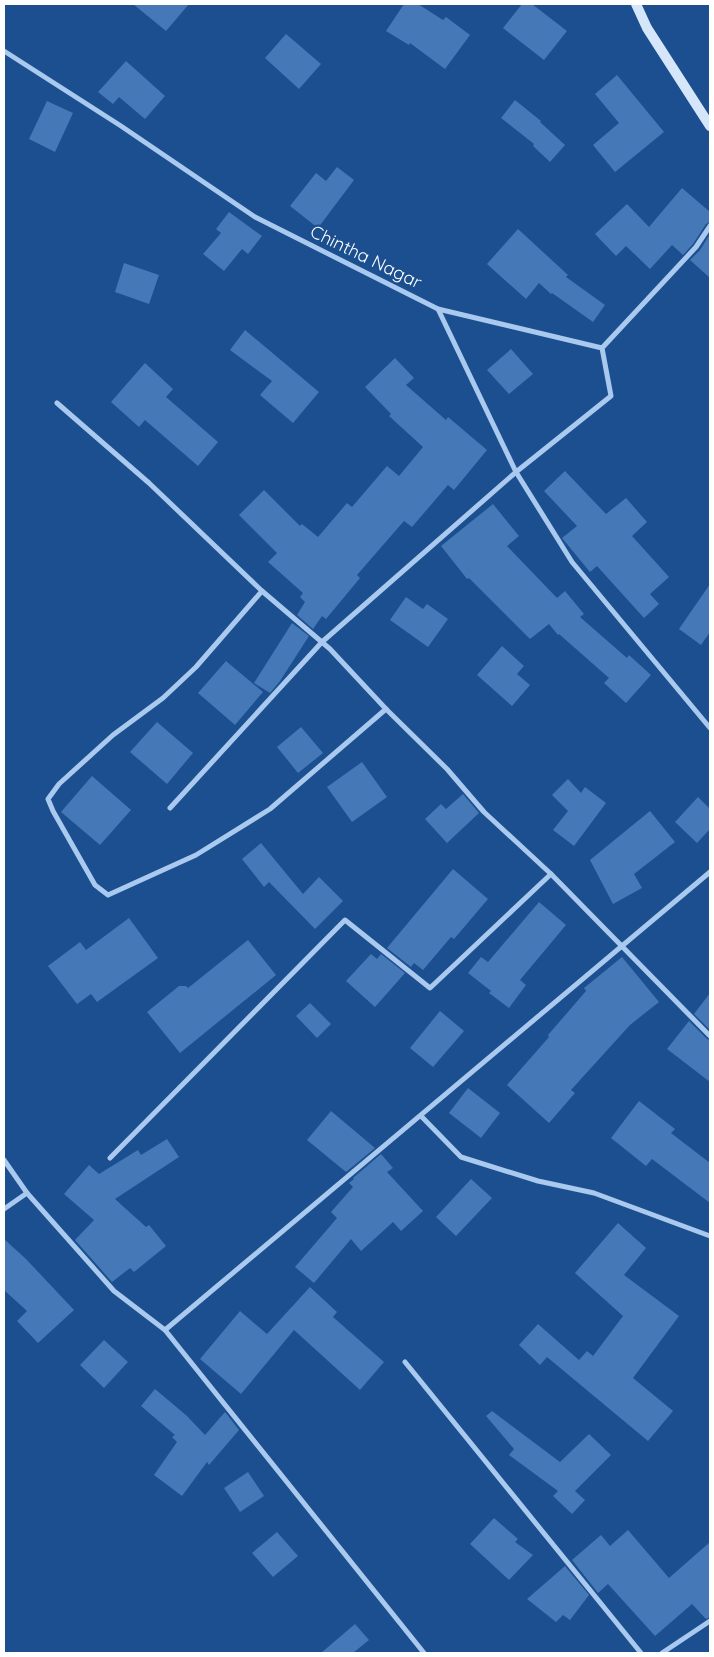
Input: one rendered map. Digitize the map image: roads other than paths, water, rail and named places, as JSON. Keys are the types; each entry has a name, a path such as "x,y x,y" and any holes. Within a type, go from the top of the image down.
{"main road":[{"path":"636,4 647,28 710,126"}],"street":[{"name":"Chintha Nagar","path":"4,51 121,126 255,217 438,308 602,348"},
{"path":"170,808 322,642 516,472 611,396 602,348 696,247 710,226"},
{"path":"438,308 516,472 572,562 710,728"},
{"path":"57,403 149,483 262,591 322,642 447,769 484,812 623,946 710,1036"},
{"path":"262,591 196,666 163,698 113,735 59,784 48,798 52,811 95,884 108,894 196,855 270,809 386,709"},
{"path":"165,1330 710,872"},
{"path":"110,1158 345,920 430,988 550,874"},
{"path":"421,1116 461,1157 538,1181 594,1193 710,1236"},
{"path":"4,1160 27,1193 114,1291 165,1330 424,1653"},
{"path":"4,1209 27,1193"},
{"path":"405,1362 641,1653"},
{"path":"662,1653 710,1621"}]}
